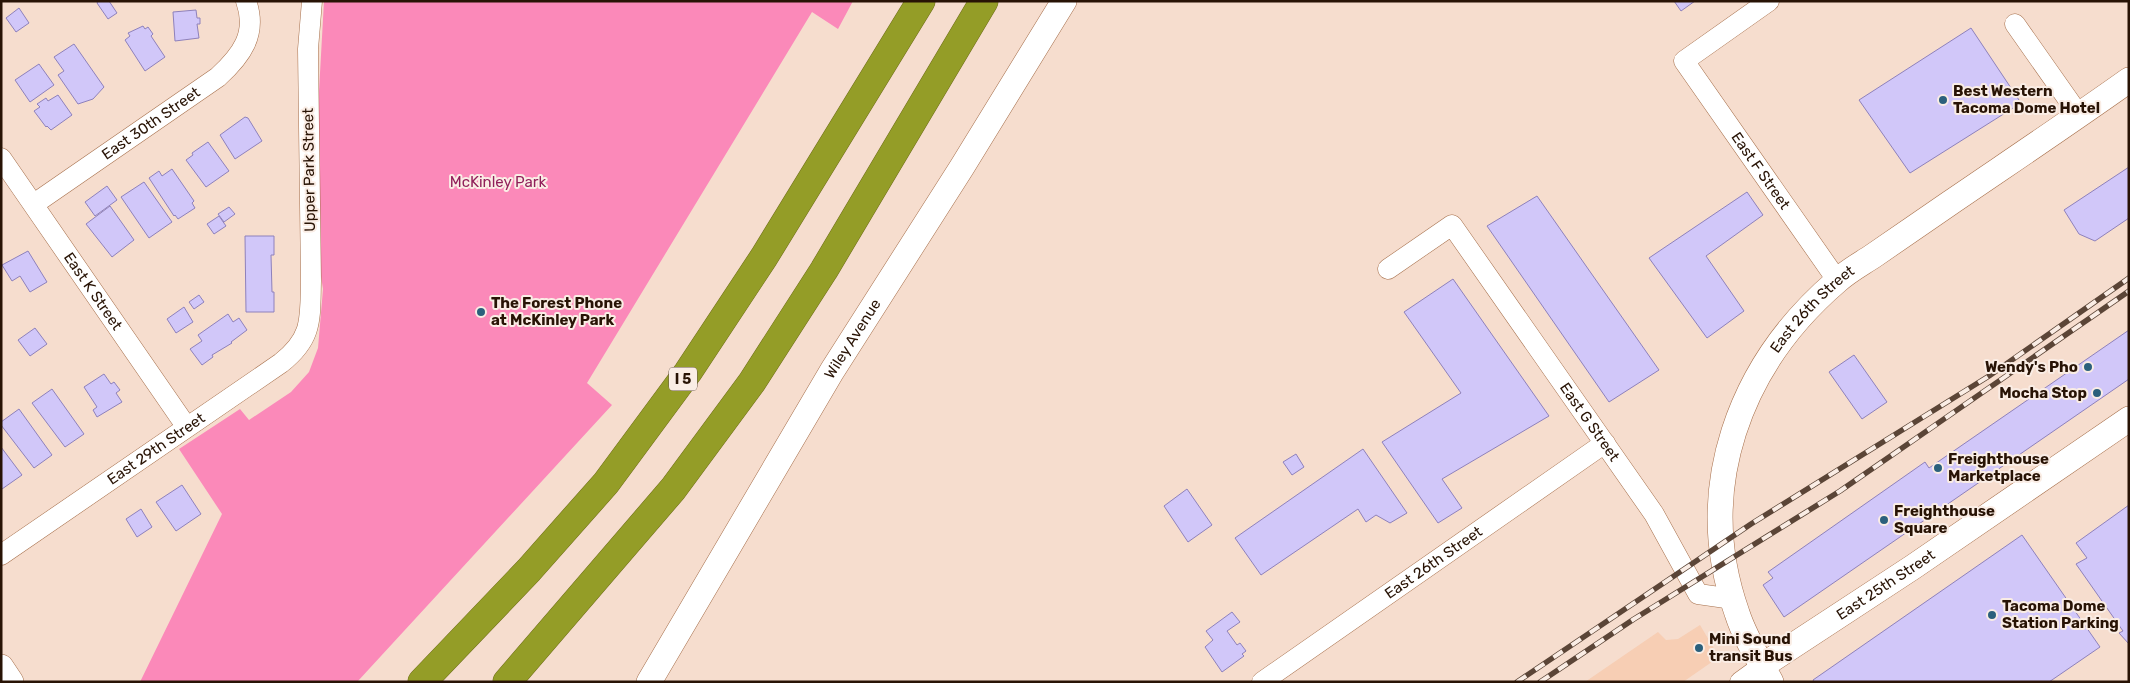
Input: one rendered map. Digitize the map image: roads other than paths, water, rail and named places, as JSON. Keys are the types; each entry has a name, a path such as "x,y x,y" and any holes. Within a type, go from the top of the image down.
{"highway":[{"name":"I 5","path":"422,682 529,570 606,483 688,372 753,273 898,41 920,1"},
{"path":"507,682 673,489 752,382 824,270 984,1"}],"street":[{"name":"East 30th Street","path":"34,204 218,77 233,63 249,38 251,26 246,1"},
{"name":"Upper Park Street","path":"305,338 310,310 311,281 308,48 312,1"},
{"name":"Wiley Avenue","path":"649,682 832,371 962,167 1064,1"},
{"name":"East F Street","path":"1769,1 1684,61 1837,280"},
{"path":"2015,24 2079,115"},
{"name":"East 26th Street","path":"1767,674 1749,641 1733,599 1725,570 1720,534 1720,493 1732,434 1742,407 1760,370 1784,335 1837,280 2129,80"},
{"name":"East K Street","path":"1,158 186,426"},
{"name":"East G Street","path":"1388,269 1452,225 1654,514 1698,594 1733,599"},
{"name":"East 29th Street","path":"1,555 280,363 296,351 305,338"},
{"name":"East 25th Street","path":"1740,682 1767,674 1913,567 2129,419"},
{"name":"East 26th Street","path":"1262,682 1605,443"},
{"path":"1,667 11,682"}],"railway":[{"path":"1517,682 1751,524 1989,376 2129,278"},
{"path":"1540,682 1634,619 1840,491 2129,291"}],"place":[{"name":"Best Western Tacoma Dome Hotel","path":"1943,100"},
{"name":"The Forest Phone at McKinley Park","path":"481,312"},
{"name":"Wendy's Pho","path":"2088,367"},
{"name":"Mocha Stop","path":"2097,393"},
{"name":"Freighthouse Marketplace","path":"1938,468"},
{"name":"Freighthouse Square","path":"1884,520"},
{"name":"Tacoma Dome Station Parking","path":"1992,615"},
{"name":"Mini Sound transit Bus","path":"1699,648"}],"park label":[{"name":"McKinley Park","path":"498,182"}]}
